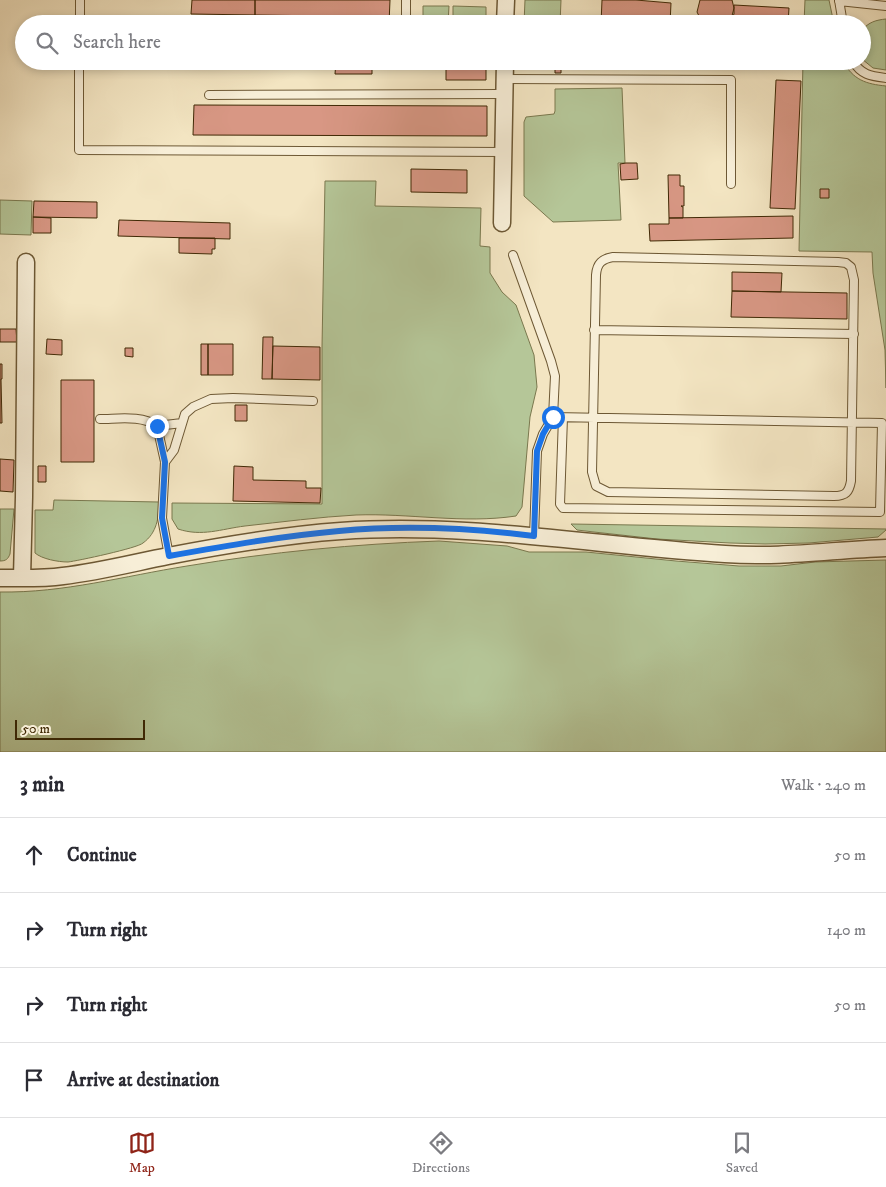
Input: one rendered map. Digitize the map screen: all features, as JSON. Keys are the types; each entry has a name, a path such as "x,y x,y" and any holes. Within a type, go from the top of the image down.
{"street":[{"path":"505,15 506,0"},
{"path":"502,223 505,70"},
{"path":"22,578 26,262"},
{"path":"0,578 62,576 277,538 340,531 441,530 502,532 726,554 768,556 886,548"}],"lane":[{"path":"80,0 80,15"},
{"path":"406,0 406,15"},
{"path":"841,15 839,1 886,6"},
{"path":"79,70 79,150 503,152"},
{"path":"858,70 870,76 886,78"},
{"path":"209,94 731,80 731,184"},
{"path":"513,255 554,376 553,417 543,434 537,451 534,536"},
{"path":"613,257 846,263 851,266 854,273 854,334 850,488 847,494 841,496 628,493 608,492 596,486 592,472 594,330 596,267 600,262 613,257"},
{"path":"594,330 854,334"},
{"path":"165,462 174,450 185,414 193,407 211,399 313,401"},
{"path":"553,417 562,417 593,418 852,423 882,423 880,512 563,508 560,504 562,417"},
{"path":"100,419 136,419 151,422 157,426 182,424"},
{"path":"157,426 165,462 162,518 169,556"}],"green space":[{"path":"525,0 561,0 560,15 524,15"},
{"path":"805,0 829,0 832,15 804,15"},
{"path":"423,6 449,6 448,15 423,15"},
{"path":"453,6 486,7 486,15 453,15"},
{"path":"886,19 886,70 871,66 871,23"},
{"path":"803,70 849,70 861,80 886,86 886,388 885,350 873,273 872,252 799,251"},
{"path":"622,88 625,163 618,163 621,220 553,222 524,196 524,122 526,117 554,114 555,89"},
{"path":"325,181 376,181 375,206 481,208 480,246 490,247 490,273 502,292 516,305 534,355 537,387 530,417 522,507 516,516 456,519 396,515 356,515 245,526 212,532 178,529 172,519 172,503 322,504"},
{"path":"0,200 32,201 31,235 0,234"},
{"path":"54,500 159,502 158,519 148,539 139,545 74,561 55,561 35,553 35,510 53,510"},
{"path":"0,509 14,509 10,554 4,561 0,561"},
{"path":"571,524 886,530 878,537 809,543 765,544 657,539 577,530"},
{"path":"439,541 507,546 529,552 586,552 739,566 781,566 815,562 886,560 886,752 0,752 0,592 24,592 71,587 218,561 282,553 376,544"}],"building":[{"path":"192,0 255,0 255,15 191,14"},
{"path":"255,0 390,0 389,15 255,15"},
{"path":"602,0 671,3 670,15 601,15"},
{"path":"700,0 732,0 734,8 732,15 698,15 697,12"},
{"path":"734,5 789,8 789,15 734,14"},
{"path":"335,70 372,70 372,74 335,74"},
{"path":"446,70 486,70 486,80 446,80"},
{"path":"555,70 561,70 561,73 555,73"},
{"path":"776,80 801,81 795,209 770,208"},
{"path":"194,105 487,106 487,136 193,135"},
{"path":"637,163 638,179 621,180 620,164"},
{"path":"411,169 467,170 467,193 411,192"},
{"path":"668,175 680,175 680,186 684,186 684,206 681,206 683,207 683,218 669,218"},
{"path":"820,189 829,189 829,198 820,198"},
{"path":"34,201 97,202 97,218 33,217"},
{"path":"793,216 793,238 650,241 649,224 669,224 669,218"},
{"path":"33,217 51,218 51,233 33,233"},
{"path":"119,220 230,223 230,239 118,236"},
{"path":"179,238 215,238 215,249 212,249 212,254 179,253"},
{"path":"732,272 782,273 781,292 732,291"},
{"path":"732,291 847,293 847,319 731,317"},
{"path":"0,329 16,329 17,342 0,342"},
{"path":"263,337 273,337 272,379 262,379"},
{"path":"47,339 62,340 62,355 46,354"},
{"path":"201,344 208,344 208,375 201,375"},
{"path":"208,344 233,344 233,375 208,375"},
{"path":"273,346 320,347 320,380 272,379"},
{"path":"125,348 133,348 133,357 125,356"},
{"path":"0,364 2,364 2,423 0,423"},
{"path":"61,380 94,380 94,462 61,462"},
{"path":"235,405 247,405 247,421 235,421"},
{"path":"0,459 14,460 13,492 0,491"},
{"path":"38,466 46,466 46,482 38,482"},
{"path":"234,466 253,467 253,480 306,481 306,488 321,488 320,503 233,501"}],"route":[{"path":"157,426 165,462 162,518 169,556 286,537 340,531 386,529 441,530 502,532 534,536 537,451 543,434 553,417"}]}
